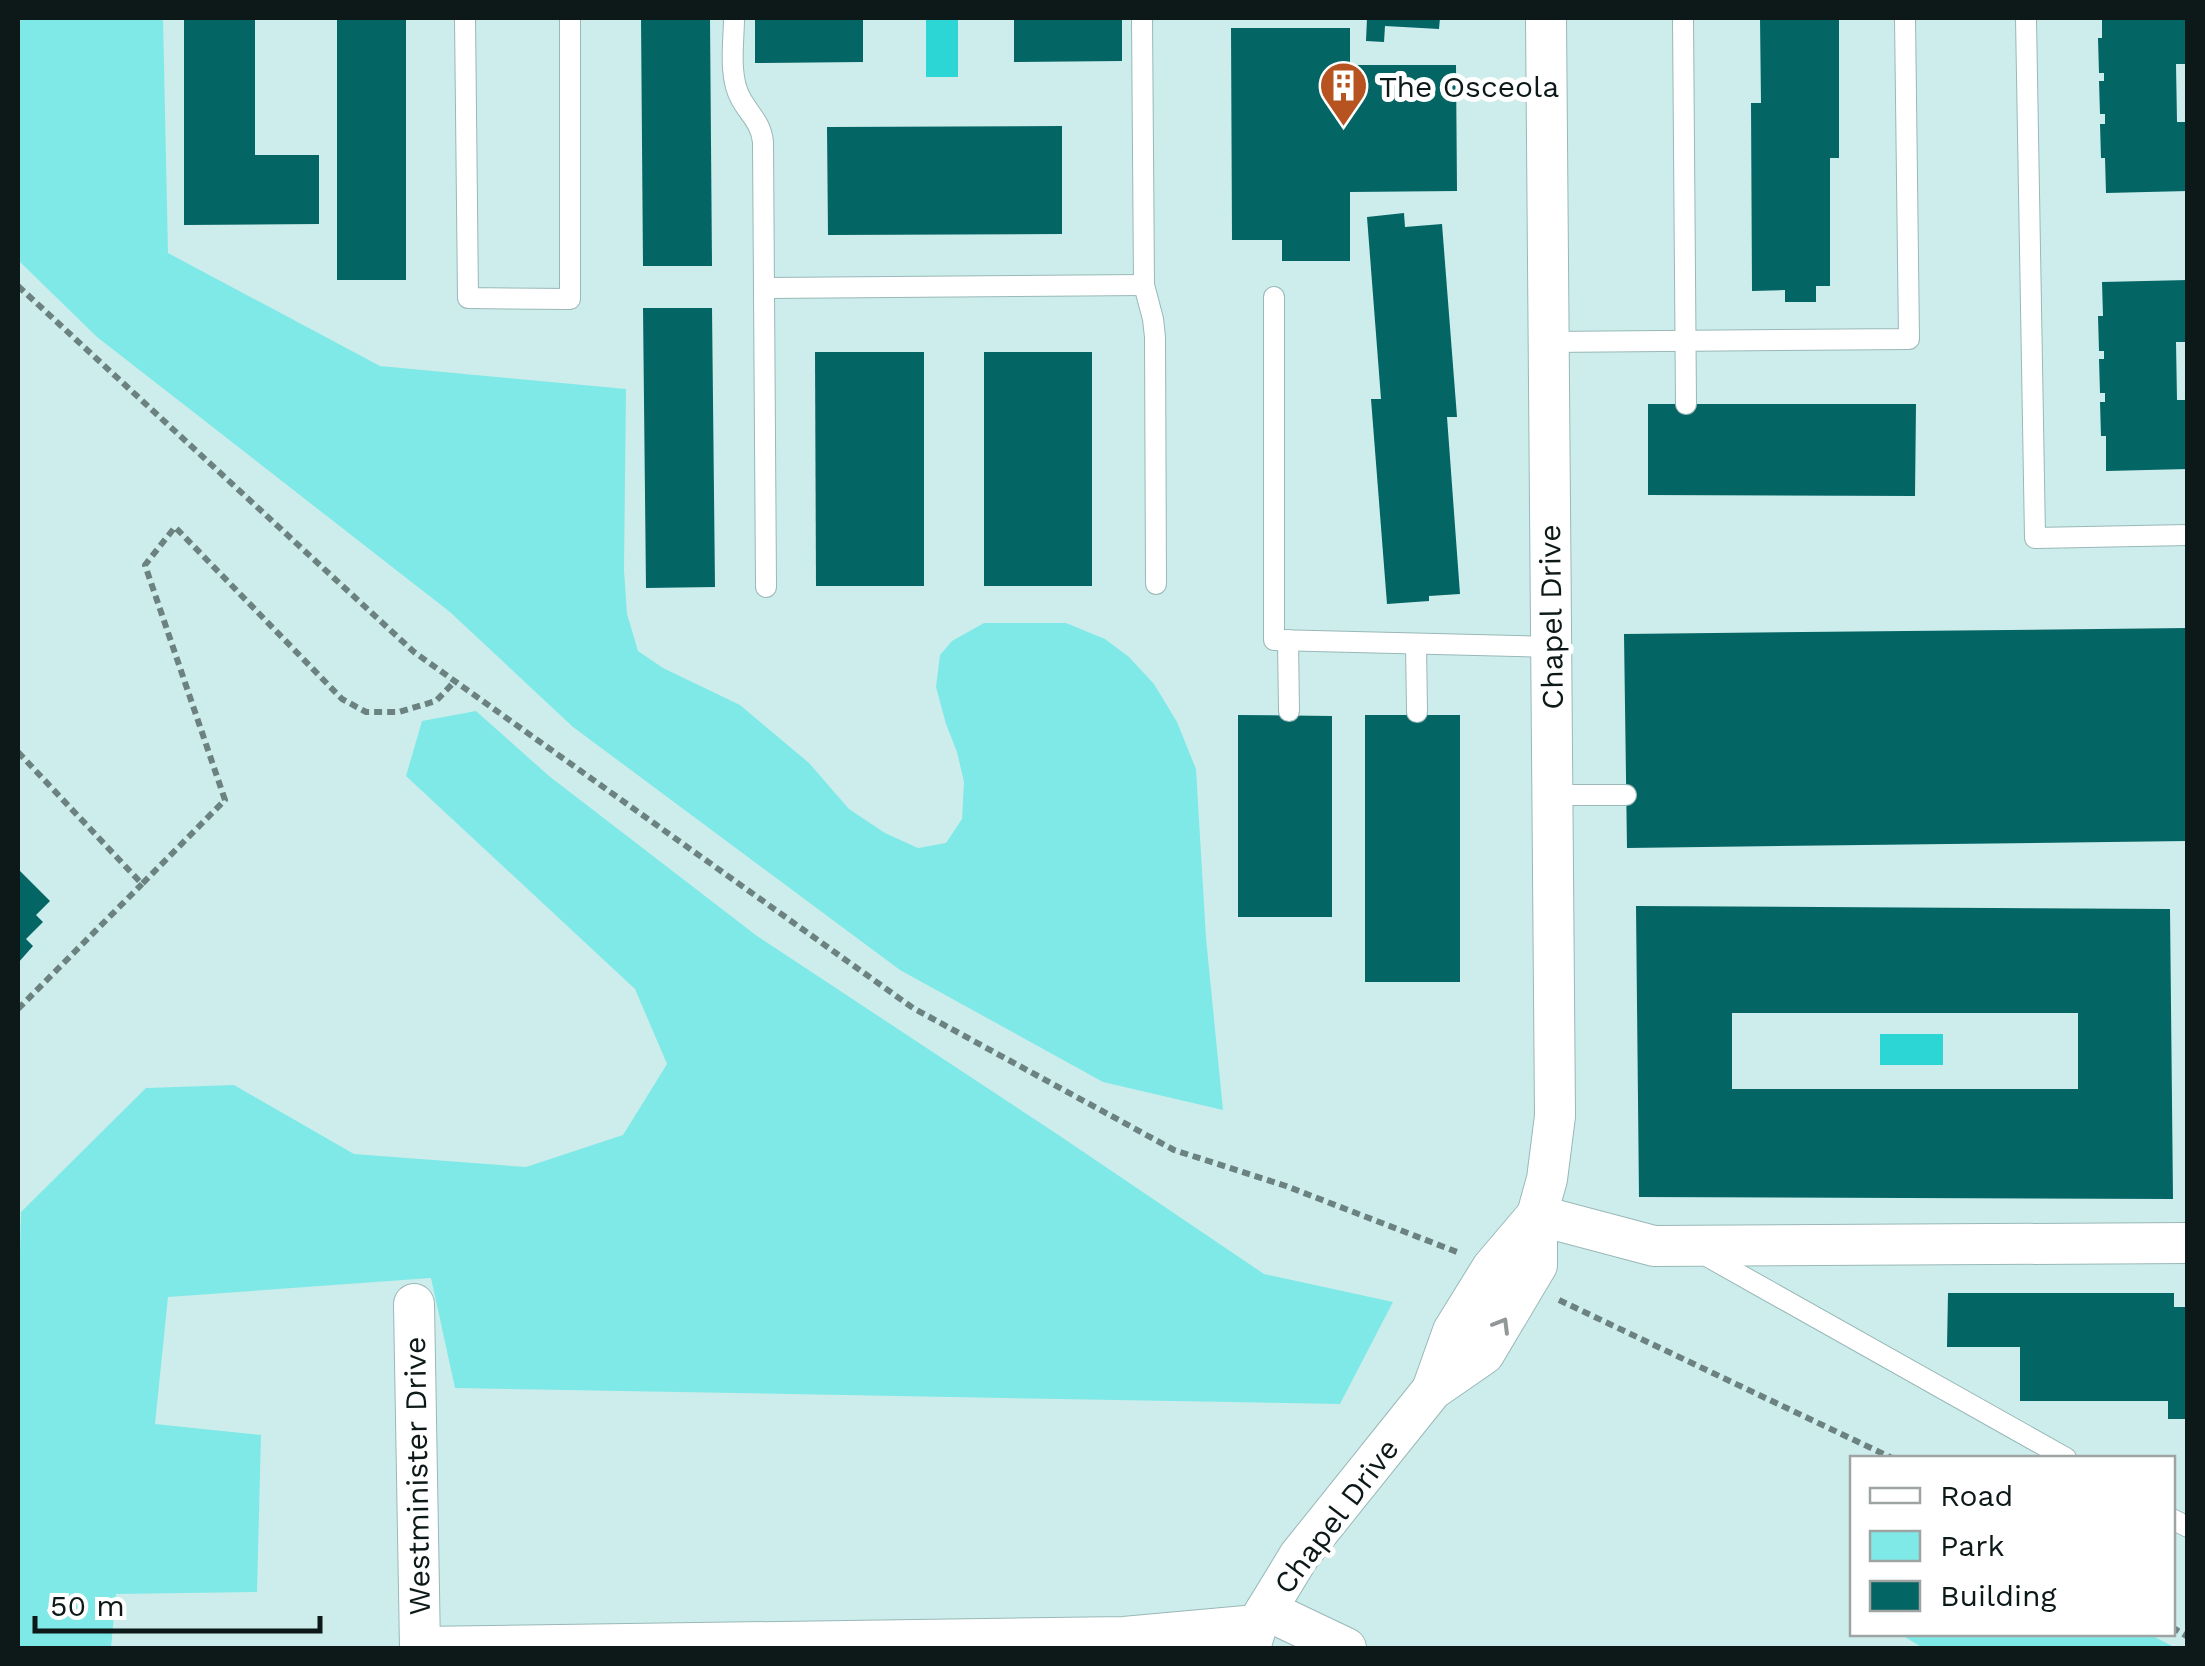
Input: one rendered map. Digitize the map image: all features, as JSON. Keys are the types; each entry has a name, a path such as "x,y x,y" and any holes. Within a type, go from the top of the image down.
{"street":[{"name":"Chapel Drive","path":"1258,1628 1299,1556 1432,1390 1484,1354 1536,1265 1536,1215 1547,1180 1555,1116 1546,18"},
{"path":"1536,1215 1654,1246 2188,1244"},
{"name":"Westminister Drive","path":"414,1304 420,1648"},
{"path":"420,1648 1124,1637 1258,1628 1346,1648"}],"lane":[{"path":"465,18 468,298 570,299 570,18"},
{"path":"734,18 734,76 741,99 762,130 763,142 766,588"},
{"path":"1142,18 1144,285 1155,338 1156,584"},
{"path":"1684,18 1686,404"},
{"path":"1548,342 1909,339 1906,18"},
{"path":"2026,18 2035,538 2188,535"},
{"path":"766,288 1144,285"},
{"path":"1274,296 1274,640 1551,647"},
{"path":"1288,640 1289,711"},
{"path":"1416,644 1417,712"},
{"path":"1552,795 1626,795"},
{"path":"1688,1246 2062,1456"}],"path":[{"path":"18,286 414,652 913,1008 1174,1150 1286,1186 1459,1253"},
{"path":"18,1009 225,800 144,565 175,527 342,699 366,712 400,712 436,701 454,681"},
{"path":"18,752 142,884"},
{"path":"1553,1298 1888,1456"}],"green space":[{"path":"18,18 163,18 168,253 380,366 626,389 624,570 627,614 638,651 663,668 740,705 809,763 849,809 885,833 918,848 946,843 962,819 964,782 936,687 940,655 952,641 984,623 1066,623 1105,639 1129,657 1154,684 1177,722 1196,769 1206,938 1223,1110 1103,1082 900,970 573,727 450,612 97,337 18,260"},
{"path":"476,711 549,776 757,936 1264,1274 1393,1302 1340,1404 455,1388 431,1278 168,1297 155,1424 261,1435 257,1592 116,1594 111,1648 18,1648 21,1212 146,1088 234,1085 354,1154 526,1167 623,1135 667,1064 635,989 406,776 422,721"},
{"path":"1903,1636 2153,1636 2176,1648 1923,1648"}],"shaded area":[{"path":"926,18 958,18 958,77 926,77"},
{"path":"1880,1034 1943,1034 1943,1065 1880,1065"}],"building":[{"path":"184,18 255,18 255,155 319,155 319,224 184,225"},
{"path":"337,18 406,18 406,280 337,280"},
{"path":"641,18 710,18 712,266 643,266"},
{"path":"755,18 863,18 863,62 755,63"},
{"path":"1014,18 1122,18 1122,61 1014,62"},
{"path":"1367,18 1440,18 1439,29 1385,26 1384,42 1366,41"},
{"path":"1760,18 1839,18 1839,158 1830,158 1830,286 1816,286 1816,302 1785,302 1785,290 1752,291 1751,103 1761,103"},
{"path":"2102,18 2188,18 2188,64 2176,64 2177,122 2188,122 2188,191 2106,193 2100,124 2105,124 2105,114 2100,114 2099,81 2104,81 2104,73 2099,73 2098,38 2102,38"},
{"name":"The Osceola","path":"1231,28 1350,28 1350,65 1456,65 1457,191 1350,192 1350,261 1282,261 1282,240 1232,240"},
{"path":"1062,126 1062,234 828,235 827,127"},
{"path":"1404,213 1405,227 1442,224 1457,417 1447,417 1460,594 1387,604 1371,399 1381,399 1367,217"},
{"path":"2188,280 2188,342 2176,342 2177,400 2188,400 2188,469 2106,471 2106,436 2101,436 2100,402 2105,402 2105,393 2100,393 2099,359 2104,359 2104,351 2099,351 2098,316 2103,316 2102,282"},
{"path":"643,308 712,308 715,587 646,588"},
{"path":"815,352 924,352 924,586 816,586"},
{"path":"984,352 1092,352 1092,586 984,586"},
{"path":"1648,404 1916,404 1915,496 1648,495"},
{"path":"2188,628 2188,841 1627,848 1624,634"},
{"path":"1238,715 1332,716 1332,917 1238,917"},
{"path":"1365,715 1460,715 1460,982 1365,982"},
{"path":"18,869 50,901 36,915 43,922 26,939 33,946 18,963"},
{"path":"1636,906 2170,909 2173,1199 1639,1197","holes":["1732,1013 2078,1013 2078,1089 1732,1089"]},
{"path":"1948,1293 2174,1293 2174,1307 2188,1307 2188,1419 2168,1419 2168,1401 2020,1401 2020,1347 1947,1347"}],"place":[{"name":"The Osceola","path":"1344,128"}]}
